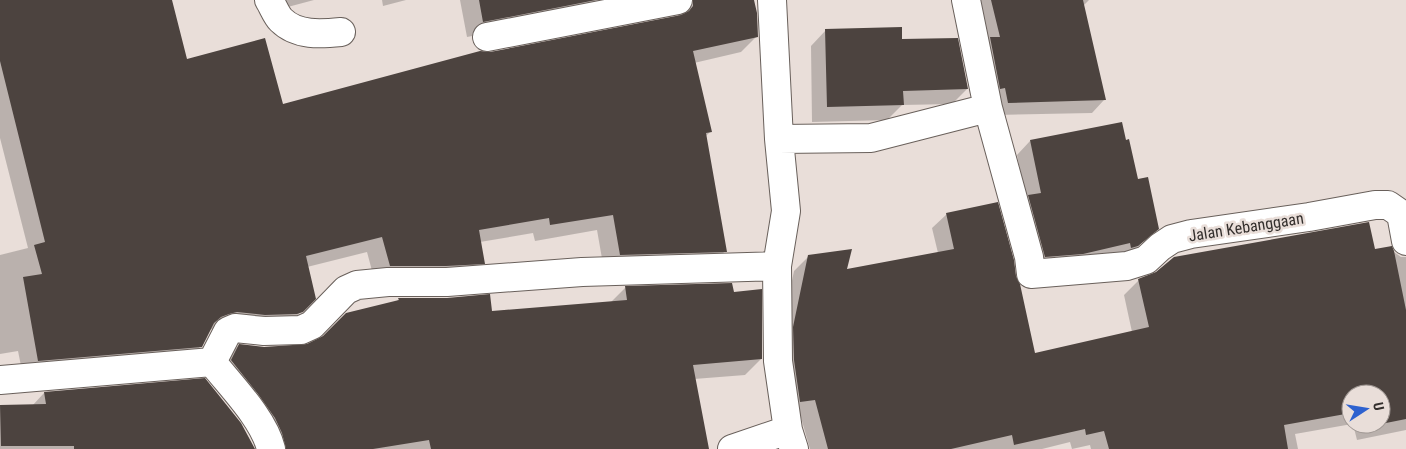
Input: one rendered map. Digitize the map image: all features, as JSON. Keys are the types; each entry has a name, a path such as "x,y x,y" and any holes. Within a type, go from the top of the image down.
{"street":[{"path":"269,0 281,20 298,31 323,34 341,32"},
{"path":"487,37 678,0"},
{"path":"732,449 791,440 778,361 777,266 786,211 779,139 772,0"},
{"path":"779,139 871,138 988,108 966,0"},
{"name":"Jalan Kebanggaan","path":"988,108 1029,257 1031,274 1127,266 1146,260 1165,243 1191,234 1309,217 1375,205 1388,205 1401,214 1406,241"},
{"path":"212,362 228,331 235,328 264,331 302,330 312,325 346,290 357,284 447,282 582,272 777,266"},
{"path":"0,380 212,362"},
{"path":"212,362 253,414 269,439 271,449"}],"building":[{"path":"0,0 172,0 187,59 265,38 283,104 480,51 490,52 681,15 689,11 693,6 693,0 754,0 757,13 758,37 693,51 712,132 706,133 727,252 620,255 613,215 550,225 549,218 479,230 485,264 390,266 382,237 306,256 316,299 303,312 297,314 265,315 237,312 229,314 221,317 214,323 202,347 38,361 23,277 42,274 34,245 45,242 0,61"},
{"path":"479,0 596,0 483,22"},
{"path":"991,0 1083,0 1106,100 1008,103 1005,88 1000,89 990,37 1000,37"},
{"path":"902,27 902,39 958,38 968,89 903,91 904,105 827,107 825,29"},
{"path":"1122,122 1126,140 1129,139 1138,179 1148,177 1159,229 1138,246 1131,248 1130,243 1083,254 1045,257 1028,195 1041,193 1030,140"},
{"path":"998,202 1014,260 1016,276 1020,284 1035,353 1149,327 1138,279 1156,272 1174,257 1369,222 1375,249 1392,246 1406,310 1406,419 1391,422 1391,384 1341,384 1341,415 1284,425 1288,449 1109,449 1104,431 1086,435 1085,429 1014,445 1012,435 951,449 828,449 815,400 800,402 794,360 793,327 808,255 852,249 847,269 954,249 946,213"},
{"path":"732,283 734,292 762,289 762,359 693,365 709,449 431,449 429,440 373,449 286,449 282,433 275,418 231,360 239,344 264,347 307,344 323,336 346,313 399,300 398,298 447,298 490,294 492,311 627,300 625,286"},
{"path":"205,378 241,423 255,449 74,449 74,446 1,446 0,405 46,404 44,392"}]}
